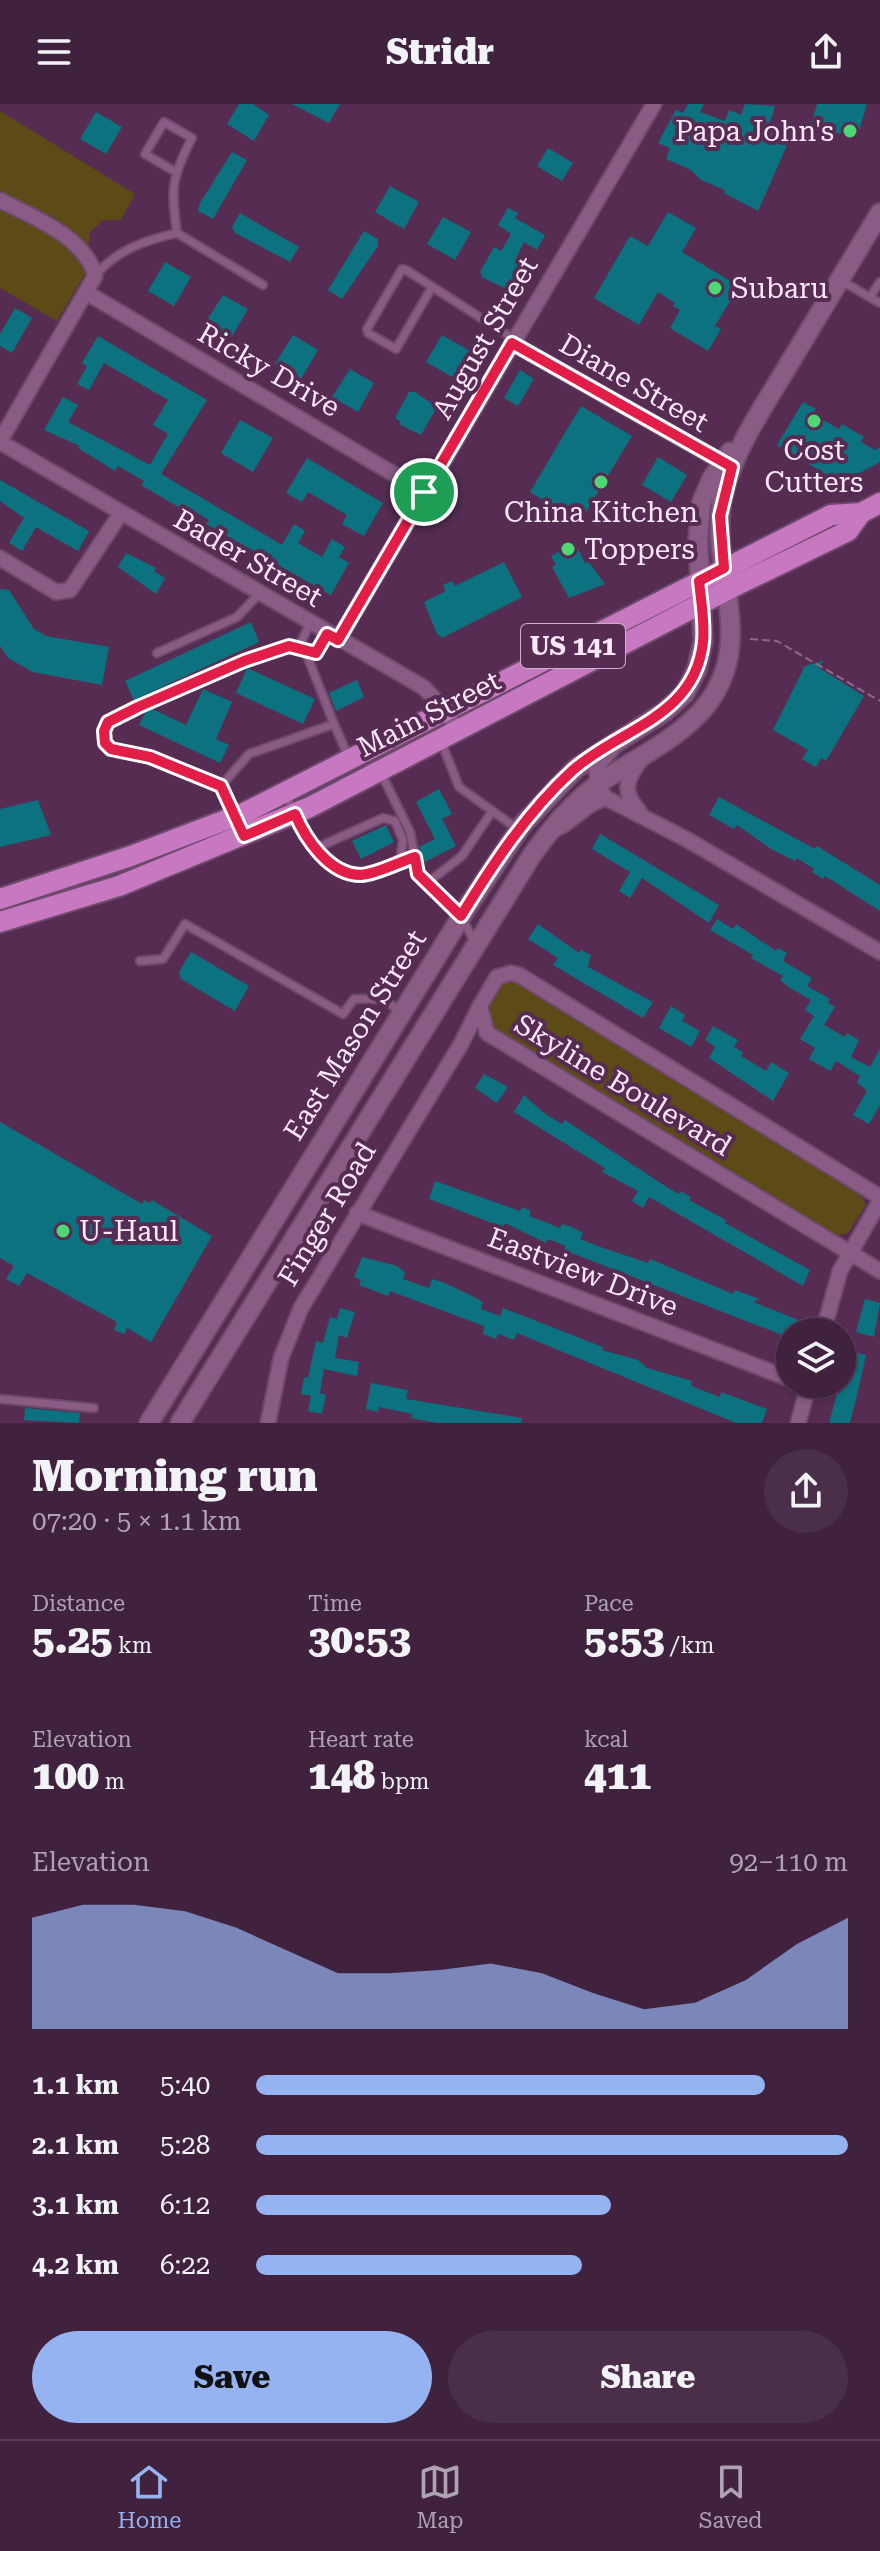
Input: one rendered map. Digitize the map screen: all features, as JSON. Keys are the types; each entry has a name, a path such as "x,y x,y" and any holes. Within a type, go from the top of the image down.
{"main road":[{"name":"East Mason Street","path":"149,1423 461,916 519,830 576,768 664,712 685,693 697,669 703,641 699,581 701,504 757,418 880,213"},
{"name":"East Mason Street","path":"180,1423 476,944 549,832 647,752 688,724 711,699 721,681 731,644 720,516 727,465"},
{"name":"Main Street","path":"0,899 131,856 235,816 286,793 831,515 861,513 880,503"},
{"name":"Main Street","path":"0,922 82,899 295,814 848,531 861,513"}],"street":[{"name":"August Street","path":"333,637 424,492 654,104"},
{"path":"0,200 62,235 86,256 95,276 0,442"},
{"name":"Ricky Drive","path":"87,293 424,492"},
{"name":"Diane Street","path":"513,341 727,465"},
{"name":"Bader Street","path":"0,442 423,687 446,710 449,735"},
{"path":"0,558 56,592 70,590 121,513"},
{"path":"620,738 597,767 601,791 880,952"},
{"path":"642,814 629,799 627,777 647,752"},
{"name":"Skyline Boulevard","path":"880,1199 519,975 497,977 480,1006 487,1033 880,1271"},
{"name":"Finger Road","path":"268,1423 274,1386 290,1330 357,1213 461,1044 480,1006"},
{"path":"461,1044 487,1033"},
{"path":"827,1318 840,1271 880,1199"},
{"name":"Eastview Drive","path":"357,1213 776,1374"},
{"path":"798,1423 803,1398"}],"lane":[{"path":"174,171 145,154 164,122 192,138 174,171 171,189 177,233"},
{"path":"95,276 121,253 148,240 177,233 263,285"},
{"path":"432,287 396,349 368,333 367,329 402,269 432,287 513,341"},
{"path":"840,280 880,303"},
{"path":"870,297 880,282"},
{"path":"157,653 237,617 259,594"},
{"path":"310,624 301,642 350,760"},
{"path":"244,836 221,786 150,757 111,749 105,743 104,731 108,722 289,646 306,653 316,653 333,637"},
{"path":"221,786 249,754 334,724"},
{"path":"449,735 459,787 491,813 519,830"},
{"path":"380,771 410,832 418,874 461,916 476,944"},
{"path":"286,793 305,838 314,849 339,867 360,875 415,857"},
{"path":"427,883 462,856 491,813"},
{"path":"314,849 383,818 395,821 403,840 400,862"},
{"path":"140,961 163,959 185,924 343,1014 354,999 382,999 403,1012"},
{"path":"0,1399 94,1408"}],"path":[{"path":"750,639 777,641 880,701"}],"shaded area":[{"path":"0,111 135,194 121,220 104,220 90,232 85,274 57,321 0,288"},
{"path":"506,979 516,981 858,1191 866,1205 848,1233 833,1237 495,1029 485,1012 500,982"}],"building":[{"path":"239,104 253,104 269,115 254,141 227,124"},
{"path":"292,104 340,104 329,123"},
{"path":"688,104 704,104 700,112 725,121 729,110 741,115 745,104 775,106 769,125 792,134 758,211 724,193 725,190 701,180 691,170 666,159 670,148 658,143 676,110 683,113"},
{"path":"817,104 867,104 857,138 811,126"},
{"path":"96,112 122,127 106,154 80,139"},
{"path":"548,148 573,163 562,181 537,166"},
{"path":"232,152 247,160 213,219 198,211 200,203"},
{"path":"390,186 419,202 404,229 375,212"},
{"path":"508,208 518,213 515,218 545,235 537,250 524,242 516,259 522,262 507,289 483,278 480,272 494,247 501,251 511,234 498,225"},
{"path":"668,212 696,228 682,252 739,286 715,326 721,329 708,351 670,328 680,310 658,292 639,325 594,298 630,236 648,246"},
{"path":"240,213 299,247 290,262 235,233 232,227"},
{"path":"443,217 471,232 455,260 427,244"},
{"path":"364,231 378,239 378,246 342,299 328,290"},
{"path":"165,262 191,277 174,306 148,291"},
{"path":"223,295 248,309 231,338 205,323"},
{"path":"15,308 32,318 12,353 0,346 0,334"},
{"path":"293,335 318,350 301,379 275,364"},
{"path":"442,335 470,351 454,378 426,362"},
{"path":"98,336 207,400 161,474 282,545 294,524 305,531 298,543 322,557 332,539 345,547 339,557 349,563 331,595 206,524 209,520 189,508 187,512 141,485 144,481 118,466 115,471 78,448 80,446 44,430 63,397 78,405 68,422 150,465 168,434 153,425 168,400 104,363 89,390 77,384 87,366 82,363"},
{"path":"350,369 374,383 358,412 332,397"},
{"path":"520,370 534,379 518,406 504,398"},
{"path":"409,392 415,392 437,407 421,435 399,424 401,422 395,418"},
{"path":"803,402 816,409 813,414 839,429 842,424 864,437 861,442 875,450 880,447 880,462 841,483 777,445"},
{"path":"581,406 632,436 580,522 530,492"},
{"path":"240,420 273,438 253,472 221,453"},
{"path":"658,457 687,475 671,502 642,485"},
{"path":"307,458 383,503 364,536 342,524 347,515 308,492 302,502 286,493"},
{"path":"0,480 89,531 78,551 36,527 22,551 9,543 24,518 0,501"},
{"path":"575,543 585,563 588,561 605,584 569,598 552,567 556,565 551,556"},
{"path":"126,553 156,568 154,571 165,578 156,594 118,567"},
{"path":"504,562 522,597 442,638 437,634 424,602 446,591 443,585 452,581 455,586"},
{"path":"0,589 9,590 34,629 46,636 109,647 102,685 33,672 8,658 0,646"},
{"path":"251,622 259,642 134,700 125,681"},
{"path":"823,661 819,668 864,696 826,761 821,758 816,767 802,759 808,750 773,730 805,666"},
{"path":"247,668 315,699 303,724 236,693"},
{"path":"357,680 364,697 336,711 329,693"},
{"path":"203,689 232,702 216,739 229,745 220,763 139,725 145,713 152,709 186,725"},
{"path":"439,789 452,814 442,819 456,846 425,862 419,847 435,839 416,802"},
{"path":"719,797 815,849 817,846 880,885 880,911 825,876 823,879 812,872 814,869 797,858 795,861 771,849 737,825 734,829 709,815"},
{"path":"38,800 51,835 0,847 0,809"},
{"path":"386,825 394,842 361,859 352,841"},
{"path":"600,834 719,905 709,923 642,878 630,898 619,891 630,872 592,849"},
{"path":"717,919 733,929 736,924 776,951 778,948 787,953 783,961 812,978 807,986 830,999 828,1003 835,1007 824,1025 845,1037 847,1033 859,1040 851,1057 870,1067 880,1049 880,1105 869,1124 853,1115 867,1091 857,1082 860,1076 836,1061 830,1071 809,1059 815,1048 800,1039 814,1016 805,1010 811,1000 780,980 783,976 751,958 753,955 710,930"},
{"path":"538,924 579,953 581,950 591,955 588,967 653,1002 643,1018 553,965 558,958 528,939"},
{"path":"191,952 249,986 235,1011 181,979 179,972"},
{"path":"671,1006 685,1015 682,1021 700,1031 691,1047 659,1028"},
{"path":"713,1026 738,1040 734,1047 743,1052 741,1056 766,1071 771,1062 789,1073 773,1101 709,1058 715,1047 705,1040"},
{"path":"484,1074 508,1087 497,1103 475,1088"},
{"path":"524,1095 544,1113 562,1124 565,1120 662,1184 691,1197 689,1200 726,1220 725,1223 810,1270 803,1286 649,1197 643,1208 632,1201 638,1191 602,1172 605,1168 514,1112"},
{"name":"U-Haul","path":"0,1122 142,1204 144,1200 150,1203 152,1200 212,1236 151,1342 127,1328 124,1334 114,1330 117,1322 27,1273 19,1286 6,1279 14,1266 0,1258"},
{"path":"435,1181 520,1211 522,1207 531,1211 529,1216 560,1228 562,1224 572,1227 583,1233 580,1239 648,1263 650,1259 733,1294 735,1290 759,1299 753,1302 793,1318 776,1318 776,1333 564,1250 566,1246 548,1239 546,1243 505,1223 503,1227 429,1199"},
{"path":"362,1257 397,1266 405,1272 403,1279 429,1288 432,1279 445,1283 483,1302 481,1309 500,1316 503,1308 603,1347 602,1350 638,1360 647,1368 692,1381 691,1386 720,1397 721,1392 767,1409 762,1423 736,1423 517,1333 514,1340 498,1334 496,1339 483,1334 484,1326 390,1291 388,1296 359,1285 361,1280 354,1277"},
{"path":"865,1299 880,1303 874,1337 856,1332"},
{"path":"340,1308 355,1312 347,1338 339,1335 335,1358 359,1362 357,1376 324,1369 320,1393 326,1395 322,1414 308,1411 311,1396 301,1394 304,1377 308,1378 316,1341 323,1343 330,1317 337,1319"},
{"path":"856,1352 866,1355 858,1391 850,1423 829,1423 836,1398 856,1398"},
{"path":"371,1383 408,1390 406,1399 522,1418 521,1423 437,1423 379,1407 378,1412 366,1409"},
{"path":"25,1408 80,1413 79,1423 24,1420"}],"place":[{"name":"Papa John's","path":"850,131"},
{"name":"Subaru","path":"715,288"},
{"name":"Cost Cutters","path":"814,421"},
{"name":"China Kitchen","path":"601,482"},
{"name":"Toppers","path":"568,549"},
{"name":"U-Haul","path":"63,1231"}],"route":[{"path":"512,343 732,467 720,516 724,568 699,581 703,641 697,669 685,693 664,712 576,768 554,789 522,825 461,916 418,874 415,857 360,875 339,867 314,849 305,838 295,814 244,836 221,786 150,757 111,749 105,743 104,731 108,722 138,707 244,661 289,646 306,653 316,653 327,634 338,640 424,492 512,343"}]}
